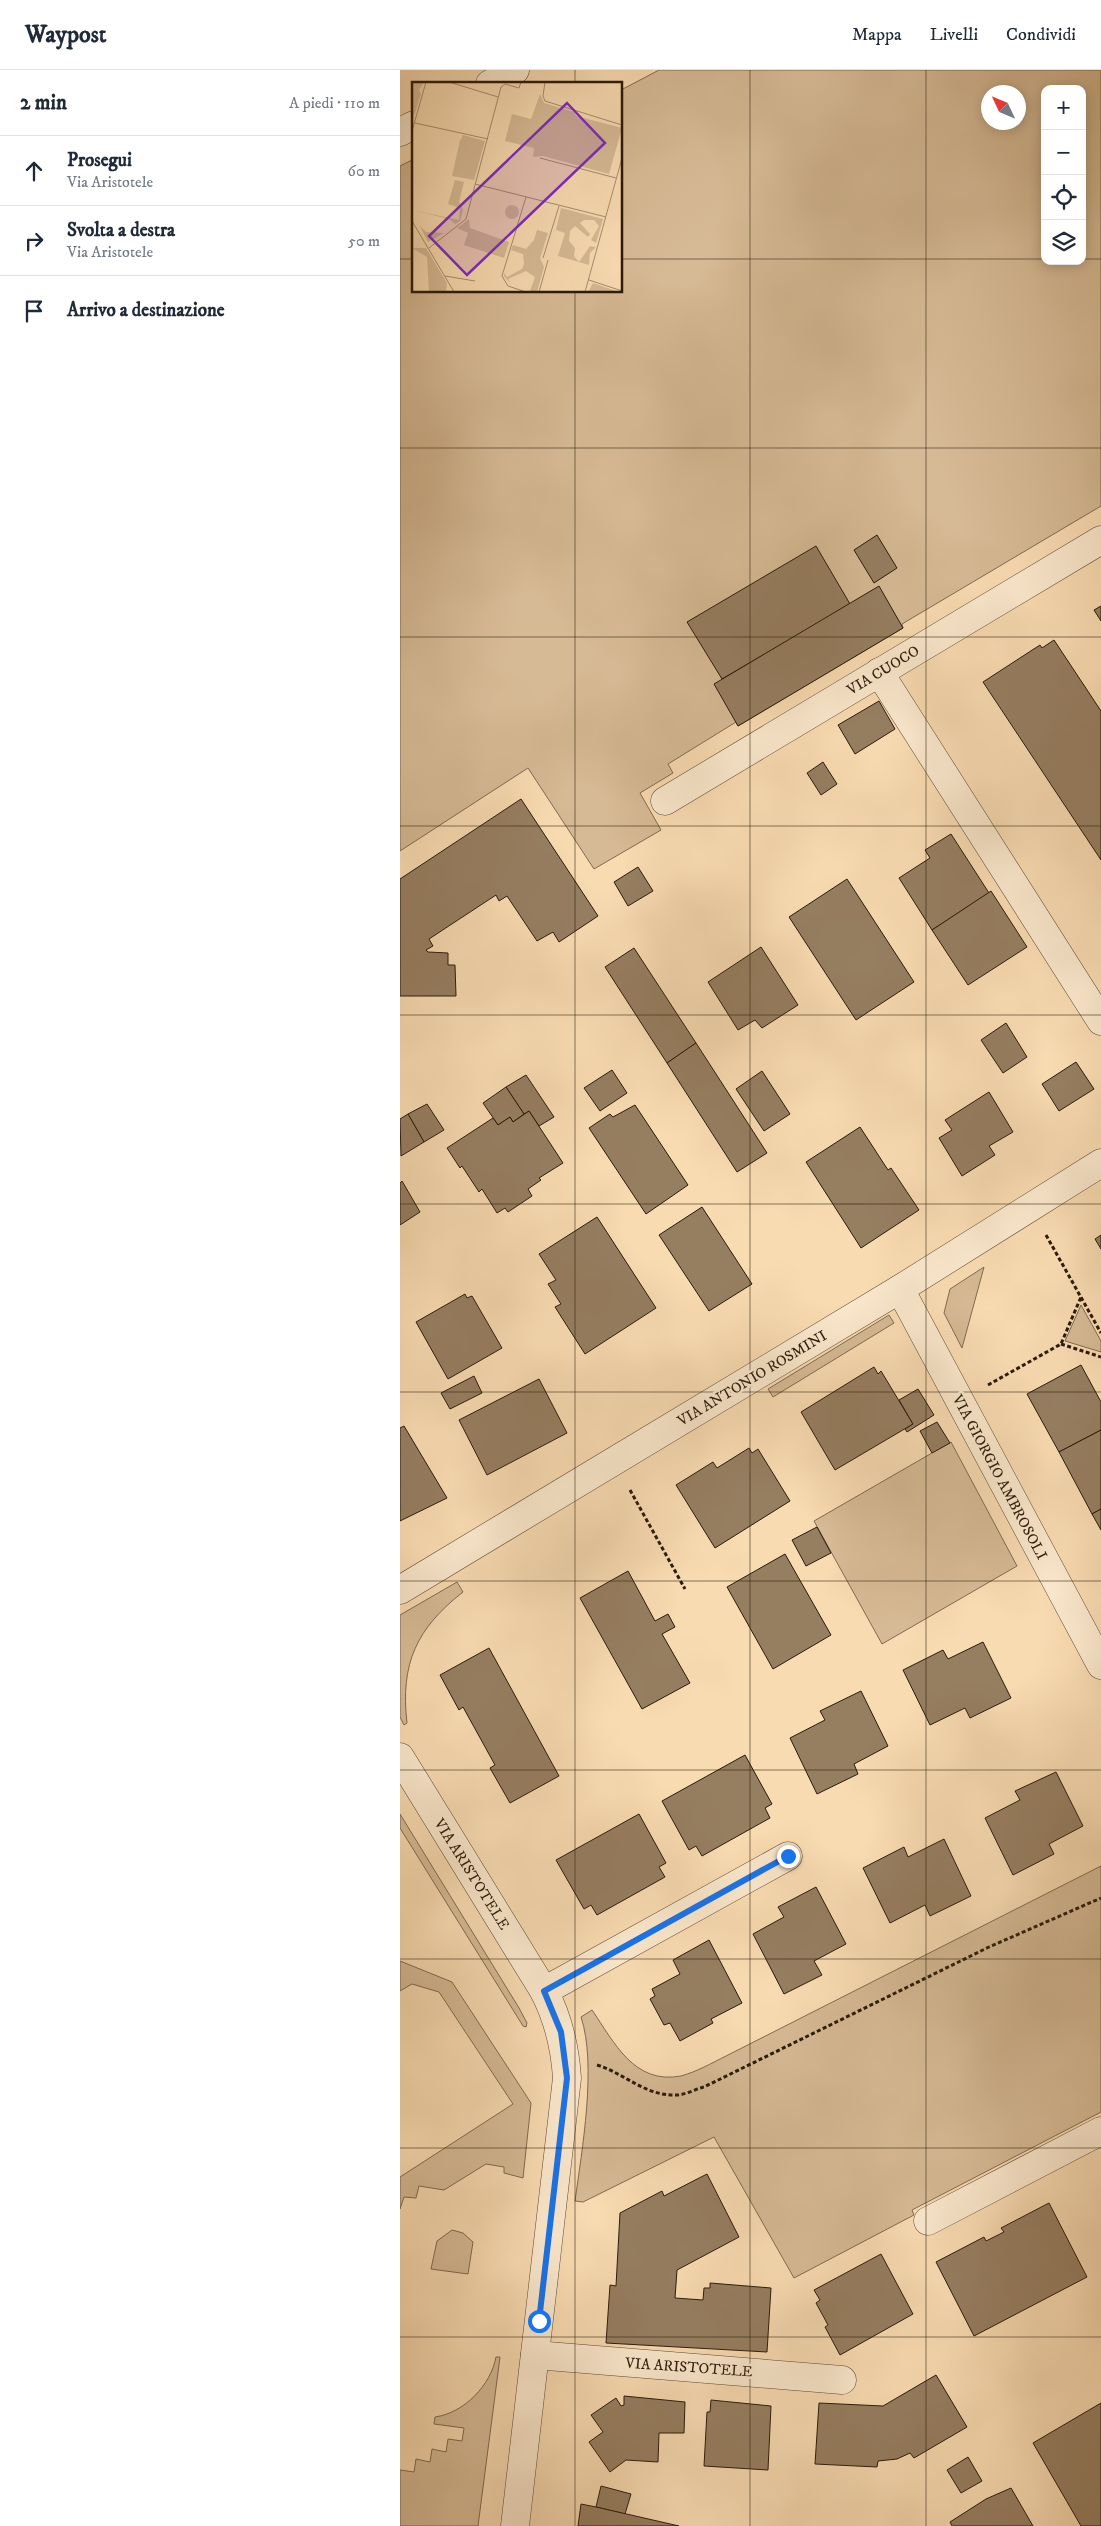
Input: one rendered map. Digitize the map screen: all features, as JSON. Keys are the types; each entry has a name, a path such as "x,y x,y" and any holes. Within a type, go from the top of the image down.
{"street":[{"path":"494,82 515,70"},
{"path":"400,132 412,126"},
{"name":"VIA CUOCO","path":"665,801 1101,540"},
{"path":"879,672 1101,1021"},
{"name":"VIA ANTONIO ROSMINI","path":"400,1590 900,1289 1101,1163"},
{"name":"VIA GIORGIO AMBROSOLI","path":"900,1289 1101,1665"},
{"name":"VIA ARISTOTELE","path":"400,1757 544,1991 561,2032 566,2058 567,2078 516,2526"},
{"path":"544,1991 788,1856"},
{"path":"928,2221 1101,2132"},
{"name":"VIA ARISTOTELE","path":"535,2356 842,2380"}],"path":[{"path":"1042,1229 1101,1333"},
{"path":"980,1389 1061,1344 1081,1298"},
{"path":"1061,1344 1101,1357"},
{"path":"614,1462 685,1589"},
{"path":"566,2058 609,2069 646,2090 680,2095 704,2087 989,1948 1101,1898"}],"shaded area":[{"path":"659,70 1101,70 1101,506 902,624 903,628 738,726 736,722 668,764 673,773 640,793 661,830 594,869 528,768 400,851 400,166 412,160 412,292 622,292 622,89"},
{"path":"984,1267 962,1348 944,1313 950,1289"},
{"path":"1081,1305 1101,1341 1101,1352 1065,1341"},
{"path":"889,1315 894,1323 773,1397 768,1389"},
{"path":"951,1442 1017,1566 882,1644 814,1521"},
{"path":"457,1582 463,1592 434,1619 423,1633 415,1648 406,1682 407,1723 404,1725 400,1717 400,1615"},
{"path":"400,1814 519,2008 527,2023 526,2027 523,2026 400,1828"},
{"path":"1101,1866 1101,2112 912,2210 914,2215 794,2278 714,2137 583,2202 575,2201 587,2108 588,2083 586,2037 581,2017 592,2010 617,2047 638,2068 650,2074 665,2077 681,2076 710,2064"},
{"path":"400,1961 452,1982 531,2103 523,2178 504,2173 504,2167 486,2164 444,2190 419,2186 416,2198 404,2197 400,2209 400,2177 513,2104 439,1992 412,1984 400,1991"},
{"path":"452,2230 463,2233 473,2242 468,2274 431,2269 437,2241"},
{"path":"496,2357 500,2357 478,2526 400,2526 400,2470 414,2472 416,2459 430,2462 432,2449 446,2452 448,2439 462,2441 464,2428 434,2424 435,2417 456,2410 466,2404 488,2378"}],"building":[{"path":"877,535 897,568 874,583 854,550"},
{"path":"816,546 850,604 722,679 687,622"},
{"path":"879,586 903,628 738,726 714,684"},
{"path":"1101,606 1101,621 1094,610"},
{"path":"1054,640 1101,711 1101,860 983,682 1040,645 1042,648"},
{"path":"879,701 895,729 855,754 838,725"},
{"path":"823,762 837,784 821,795 807,773"},
{"path":"521,799 598,916 559,942 553,932 537,941 507,896 499,901 496,895 429,939 433,946 426,950 428,952 448,953 448,965 455,965 456,996 400,996 400,879"},
{"path":"951,834 989,893 932,930 899,878 930,858 925,850"},
{"path":"638,867 653,891 628,906 614,882"},
{"path":"847,879 914,982 856,1020 789,917"},
{"path":"991,891 1027,947 968,985 932,930"},
{"path":"761,947 798,1005 762,1028 755,1020 738,1030 708,982"},
{"path":"634,948 696,1043 667,1063 605,967"},
{"path":"1006,1023 1027,1057 1003,1073 981,1040"},
{"path":"696,1043 767,1153 737,1172 667,1063"},
{"path":"1076,1062 1094,1089 1059,1111 1042,1084"},
{"path":"612,1070 627,1093 600,1111 584,1088"},
{"path":"762,1071 790,1114 764,1131 736,1089"},
{"path":"526,1075 554,1117 539,1126 529,1111 524,1114 506,1087"},
{"path":"506,1087 524,1114 513,1122 510,1117 498,1125 483,1103"},
{"path":"989,1092 1013,1132 989,1146 995,1155 962,1176 939,1138 952,1130 945,1120"},
{"path":"427,1104 444,1130 424,1142 408,1114"},
{"path":"635,1105 688,1185 646,1214 589,1128 610,1114 613,1117"},
{"path":"529,1111 563,1163 539,1178 541,1180 528,1189 532,1196 508,1212 505,1208 497,1213 482,1189 479,1192 462,1166 460,1168 447,1148 493,1118 498,1125 510,1117 513,1122"},
{"path":"408,1114 424,1142 401,1156 400,1119"},
{"path":"860,1127 888,1170 891,1168 919,1210 861,1248 806,1162"},
{"path":"402,1181 420,1212 400,1225 400,1183"},
{"path":"702,1207 752,1284 709,1311 659,1235"},
{"path":"597,1217 656,1308 585,1354 555,1307 561,1304 548,1284 556,1280 539,1254"},
{"path":"1101,1235 1101,1249 1095,1239"},
{"path":"465,1294 467,1298 472,1296 502,1348 448,1379 416,1322"},
{"path":"1081,1365 1101,1402 1101,1430 1059,1452 1027,1394"},
{"path":"874,1367 878,1374 881,1371 913,1424 835,1470 801,1412"},
{"path":"474,1376 482,1393 450,1409 441,1393"},
{"path":"539,1379 567,1433 487,1475 459,1420"},
{"path":"918,1389 934,1415 907,1432 905,1429 913,1424 899,1400"},
{"path":"937,1422 950,1443 932,1453 920,1431"},
{"path":"404,1426 447,1498 400,1521 400,1428"},
{"path":"1101,1430 1101,1509 1092,1514 1059,1452"},
{"path":"749,1448 752,1453 758,1449 790,1501 715,1548 676,1485 713,1462 717,1468"},
{"path":"1101,1509 1101,1530 1092,1514"},
{"path":"817,1527 831,1553 806,1566 792,1540"},
{"path":"785,1554 831,1635 773,1669 727,1587"},
{"path":"628,1571 655,1621 668,1614 675,1627 662,1634 690,1683 642,1709 580,1598"},
{"path":"983,1642 1011,1698 970,1718 965,1708 930,1725 903,1670 943,1650 948,1659"},
{"path":"489,1648 559,1776 510,1803 490,1768 495,1765 463,1707 459,1710 440,1675"},
{"path":"861,1691 888,1746 854,1764 858,1774 817,1794 790,1738 825,1720 820,1711"},
{"path":"745,1755 772,1804 765,1808 770,1818 702,1856 696,1846 689,1850 662,1801"},
{"path":"1056,1772 1083,1826 1049,1844 1054,1854 1013,1875 985,1818 1020,1800 1015,1791"},
{"path":"639,1814 666,1863 659,1867 665,1877 597,1915 591,1905 584,1909 556,1860"},
{"path":"944,1839 971,1896 930,1916 925,1905 890,1923 863,1868 904,1847 908,1857"},
{"path":"816,1887 846,1944 814,1961 822,1975 784,1994 753,1934 784,1917 778,1907"},
{"path":"709,1940 742,2003 711,2019 713,2023 680,2041 670,2023 664,2025 650,1999 655,1996 652,1989 680,1974 673,1960"},
{"path":"707,2174 739,2237 677,2270 675,2298 703,2300 704,2288 710,2288 710,2283 771,2288 767,2352 606,2343 610,2285 616,2286 620,2213 662,2191 664,2196"},
{"path":"1049,2203 1087,2277 974,2336 936,2262 984,2237 986,2241 1004,2232 1001,2228"},
{"path":"881,2254 913,2314 840,2355 825,2327 828,2325 816,2303 820,2300 814,2290"},
{"path":"936,2375 967,2427 914,2458 910,2453 897,2459 878,2461 877,2467 815,2464 819,2403 883,2406"},
{"path":"624,2396 685,2402 684,2433 659,2433 658,2462 626,2460 610,2472 589,2442 603,2432 591,2415 616,2398 621,2406 624,2405"},
{"path":"711,2400 771,2406 768,2470 704,2466 707,2412 710,2412"},
{"path":"1101,2403 1101,2526 1081,2526 1033,2443"},
{"path":"968,2457 982,2481 961,2493 947,2470"},
{"path":"601,2486 631,2494 625,2514 596,2507"},
{"path":"1011,2488 1033,2526 952,2526 950,2522 986,2499"},
{"path":"581,2504 596,2507 679,2526 578,2526"}],"route":[{"path":"539,2321 567,2078 566,2058 561,2032 544,1991 788,1856"}]}
